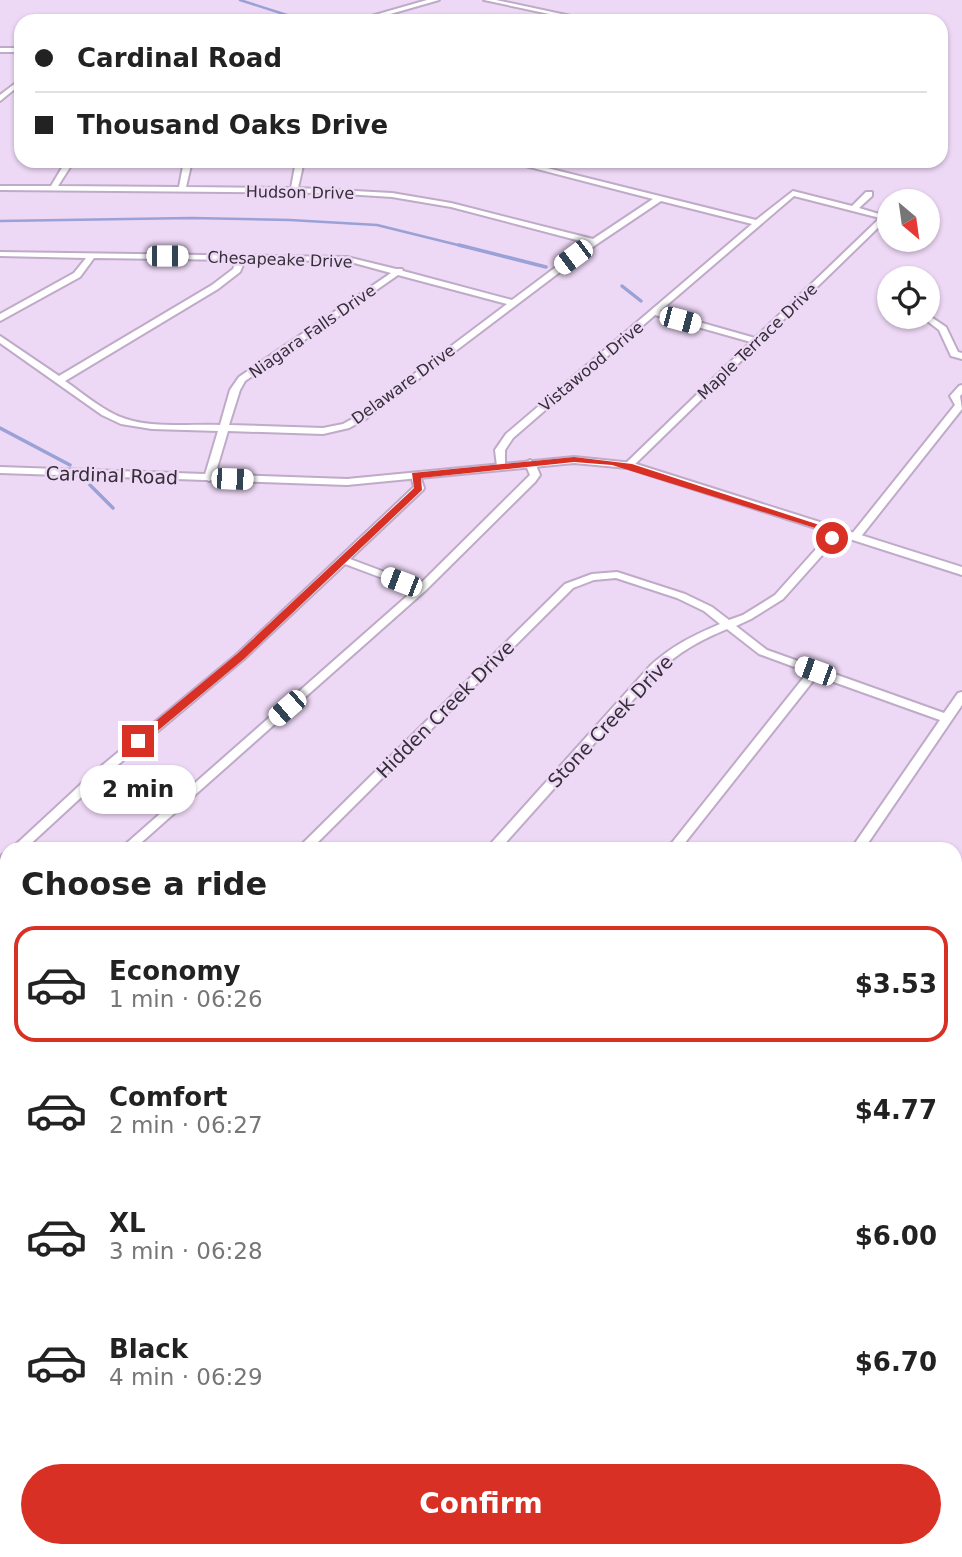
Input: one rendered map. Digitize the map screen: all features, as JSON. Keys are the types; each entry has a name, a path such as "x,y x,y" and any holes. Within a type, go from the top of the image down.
{"street":[{"path":"384,14 435,0"},
{"path":"487,0 556,14"},
{"path":"0,99 14,87"},
{"path":"53,189 66,168"},
{"path":"182,190 187,168"},
{"path":"294,191 299,168"},
{"path":"540,168 757,223"},
{"name":"Hudson Drive","path":"0,188 361,193 422,200 594,242"},
{"name":"Vistawood Drive","path":"502,466 500,450 509,436 794,193 853,208"},
{"path":"853,208 869,194"},
{"name":"Delaware Drive","path":"0,339 105,413 124,422 152,426 323,431 356,421 594,242 660,198"},
{"path":"853,208 877,215"},
{"name":"Maple Terrace Drive","path":"629,466 877,225"},
{"name":"Chesapeake Drive","path":"0,254 347,259 513,303"},
{"path":"0,318 77,275 92,255"},
{"path":"58,381 215,287 237,270 243,256"},
{"name":"Niagara Falls Drive","path":"209,478 235,390 242,379 399,271"},
{"path":"654,312 757,341"},
{"path":"940,327 954,354 962,355"},
{"path":"855,537 960,405 955,396 962,388"},
{"name":"Cardinal Road","path":"0,470 346,482 583,460 629,466 962,571"},
{"path":"134,842 421,589 531,480 535,475 530,463"},
{"path":"25,842 97,776 240,657 419,488 416,475"},
{"name":"Stone Creek Drive","path":"498,842 671,653 694,639 764,608 779,597 837,532"},
{"path":"342,559 421,589"},
{"name":"Hidden Creek Drive","path":"310,842 569,586 592,577 617,575 681,596 708,609 726,625"},
{"path":"726,625 763,652 946,718"},
{"path":"679,842 815,671"},
{"path":"862,842 962,696"}],"waterway":[{"path":"240,0 284,14"},
{"path":"0,221 191,218 290,220 377,225 466,247"},
{"path":"459,245 546,267"},
{"path":"622,286 641,301"},
{"path":"0,428 70,465"},
{"path":"90,485 113,508"}],"route":[{"path":"138,741 240,657 414,493 419,488 416,475 530,463 593,460 629,466 837,532 832,538"}]}
